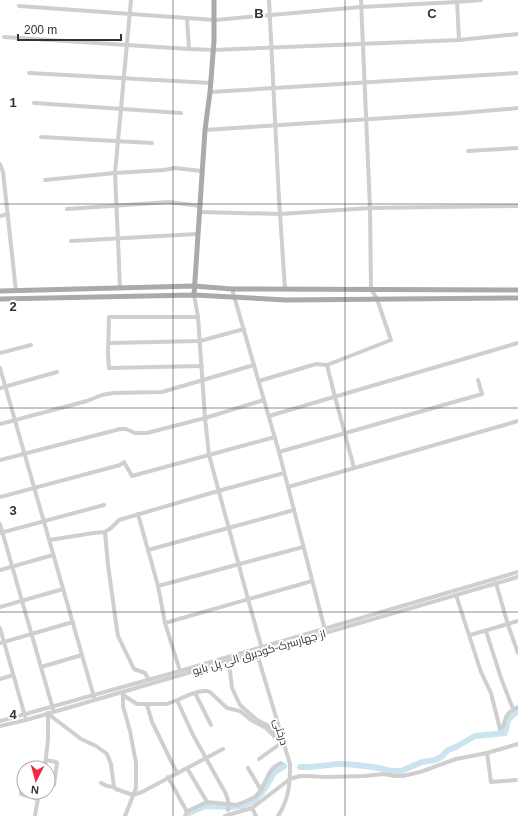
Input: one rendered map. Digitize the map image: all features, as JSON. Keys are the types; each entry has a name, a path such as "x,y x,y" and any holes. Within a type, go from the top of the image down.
{"main road":[{"path":"194,295 205,130 213,50 214,0"},
{"path":"0,291 194,286 232,289 518,290"},
{"path":"0,299 194,295 286,300 518,298"}],"street":[{"path":"120,287 115,173 131,0"},
{"path":"269,0 285,289"},
{"path":"259,381 316,364 327,365 391,340 377,299 371,289 370,208 361,0"},
{"path":"19,6 214,20 361,7 481,0"},
{"path":"457,1 459,40"},
{"path":"187,18 189,50"},
{"path":"4,38 127,44 189,50 213,50 459,40 518,34"},
{"path":"29,73 210,83"},
{"path":"210,92 518,73"},
{"path":"34,103 180,113"},
{"path":"205,130 518,108"},
{"path":"41,137 152,143"},
{"path":"468,151 518,148"},
{"path":"0,164 3,172 16,291"},
{"path":"45,180 175,168 202,171"},
{"path":"0,190 5,188"},
{"path":"68,209 169,202 200,206"},
{"path":"200,212 280,214 370,208 518,206"},
{"path":"0,216 8,214"},
{"path":"71,241 198,234"},
{"path":"232,289 275,437 325,630"},
{"path":"194,295 198,317 209,455 262,649"},
{"path":"198,317 109,317 109,368 202,366"},
{"path":"109,342 200,341 244,329"},
{"path":"269,416 518,343"},
{"path":"0,353 30,345"},
{"path":"0,424 86,401 102,395 113,393 162,392 254,365"},
{"path":"327,365 354,468"},
{"path":"0,368 94,698"},
{"path":"0,388 57,372"},
{"path":"279,452 482,394 478,380"},
{"path":"0,460 120,429 147,433 205,418 264,400"},
{"path":"288,487 518,421"},
{"path":"0,498 120,465 124,462 132,476 275,437"},
{"path":"49,540 105,532 112,528 119,520 284,473"},
{"path":"1,532 104,505"},
{"path":"148,550 294,510"},
{"path":"138,514 158,586 165,623 180,671"},
{"path":"0,524 1,532 53,709"},
{"path":"105,532 118,636 134,669 145,673 149,680"},
{"path":"158,586 303,547"},
{"path":"0,570 53,555"},
{"name":"از جهارسرک-کودبرق الی پل بایو","path":"0,726 26,720 53,709 94,698 149,680 262,649 518,572"},
{"name":"از جهارسرک-کودبرق الی پل بایو","path":"325,630 518,577"},
{"path":"165,623 312,581"},
{"path":"496,583 518,653"},
{"path":"0,607 63,589"},
{"path":"456,595 481,672 491,693 500,729 503,727 506,716 513,709 518,707"},
{"path":"470,635 518,621"},
{"path":"2,642 73,622"},
{"path":"0,628 2,642 14,675 26,720"},
{"path":"486,631 513,709"},
{"name":"از جهارسرک-کودبرق الی پل بایو","path":"94,698 123,693 225,662 256,650"},
{"name":"درختی","path":"256,650 290,764 288,794 283,808 278,816"},
{"path":"41,667 82,655"},
{"path":"225,662 232,679 232,688 240,705 252,718"},
{"path":"0,679 14,675"},
{"path":"123,693 137,704 147,705 168,704 195,693 207,691 227,708 240,711 266,728 275,737 283,738"},
{"path":"123,693 123,706 130,731 136,764 136,788 125,816"},
{"path":"195,693 211,725"},
{"path":"177,700 193,735 226,794 229,804 226,816"},
{"path":"147,705 152,722 176,773"},
{"path":"47,711 81,739 96,746 107,754 111,764 114,786 116,789 133,795 142,792 223,749"},
{"path":"46,760 48,739 47,711"},
{"name":"از جهارسرک-کودبرق الی پل بایو","path":"0,721 24,714 47,711"},
{"path":"259,758 283,738"},
{"path":"226,816 252,808 290,779 300,776 326,777 383,774 403,776 420,772 456,759 487,753 518,744"},
{"path":"487,753 491,782 516,780"},
{"path":"168,777 186,814 190,810 207,802 236,805 254,797 261,790 270,772 274,767 281,763"},
{"path":"187,768 207,802"},
{"path":"248,768 261,790"},
{"path":"101,783 107,786 114,786"},
{"path":"36,816 38,800"},
{"path":"252,808 256,816"}],"waterway":[{"path":"300,767 346,764 374,767 391,771 401,771 422,762 435,760 441,757 448,750 475,736 505,733 508,720 518,710"},
{"path":"188,816 189,813 205,806 242,806 254,801 264,790 274,773 284,766"}]}
